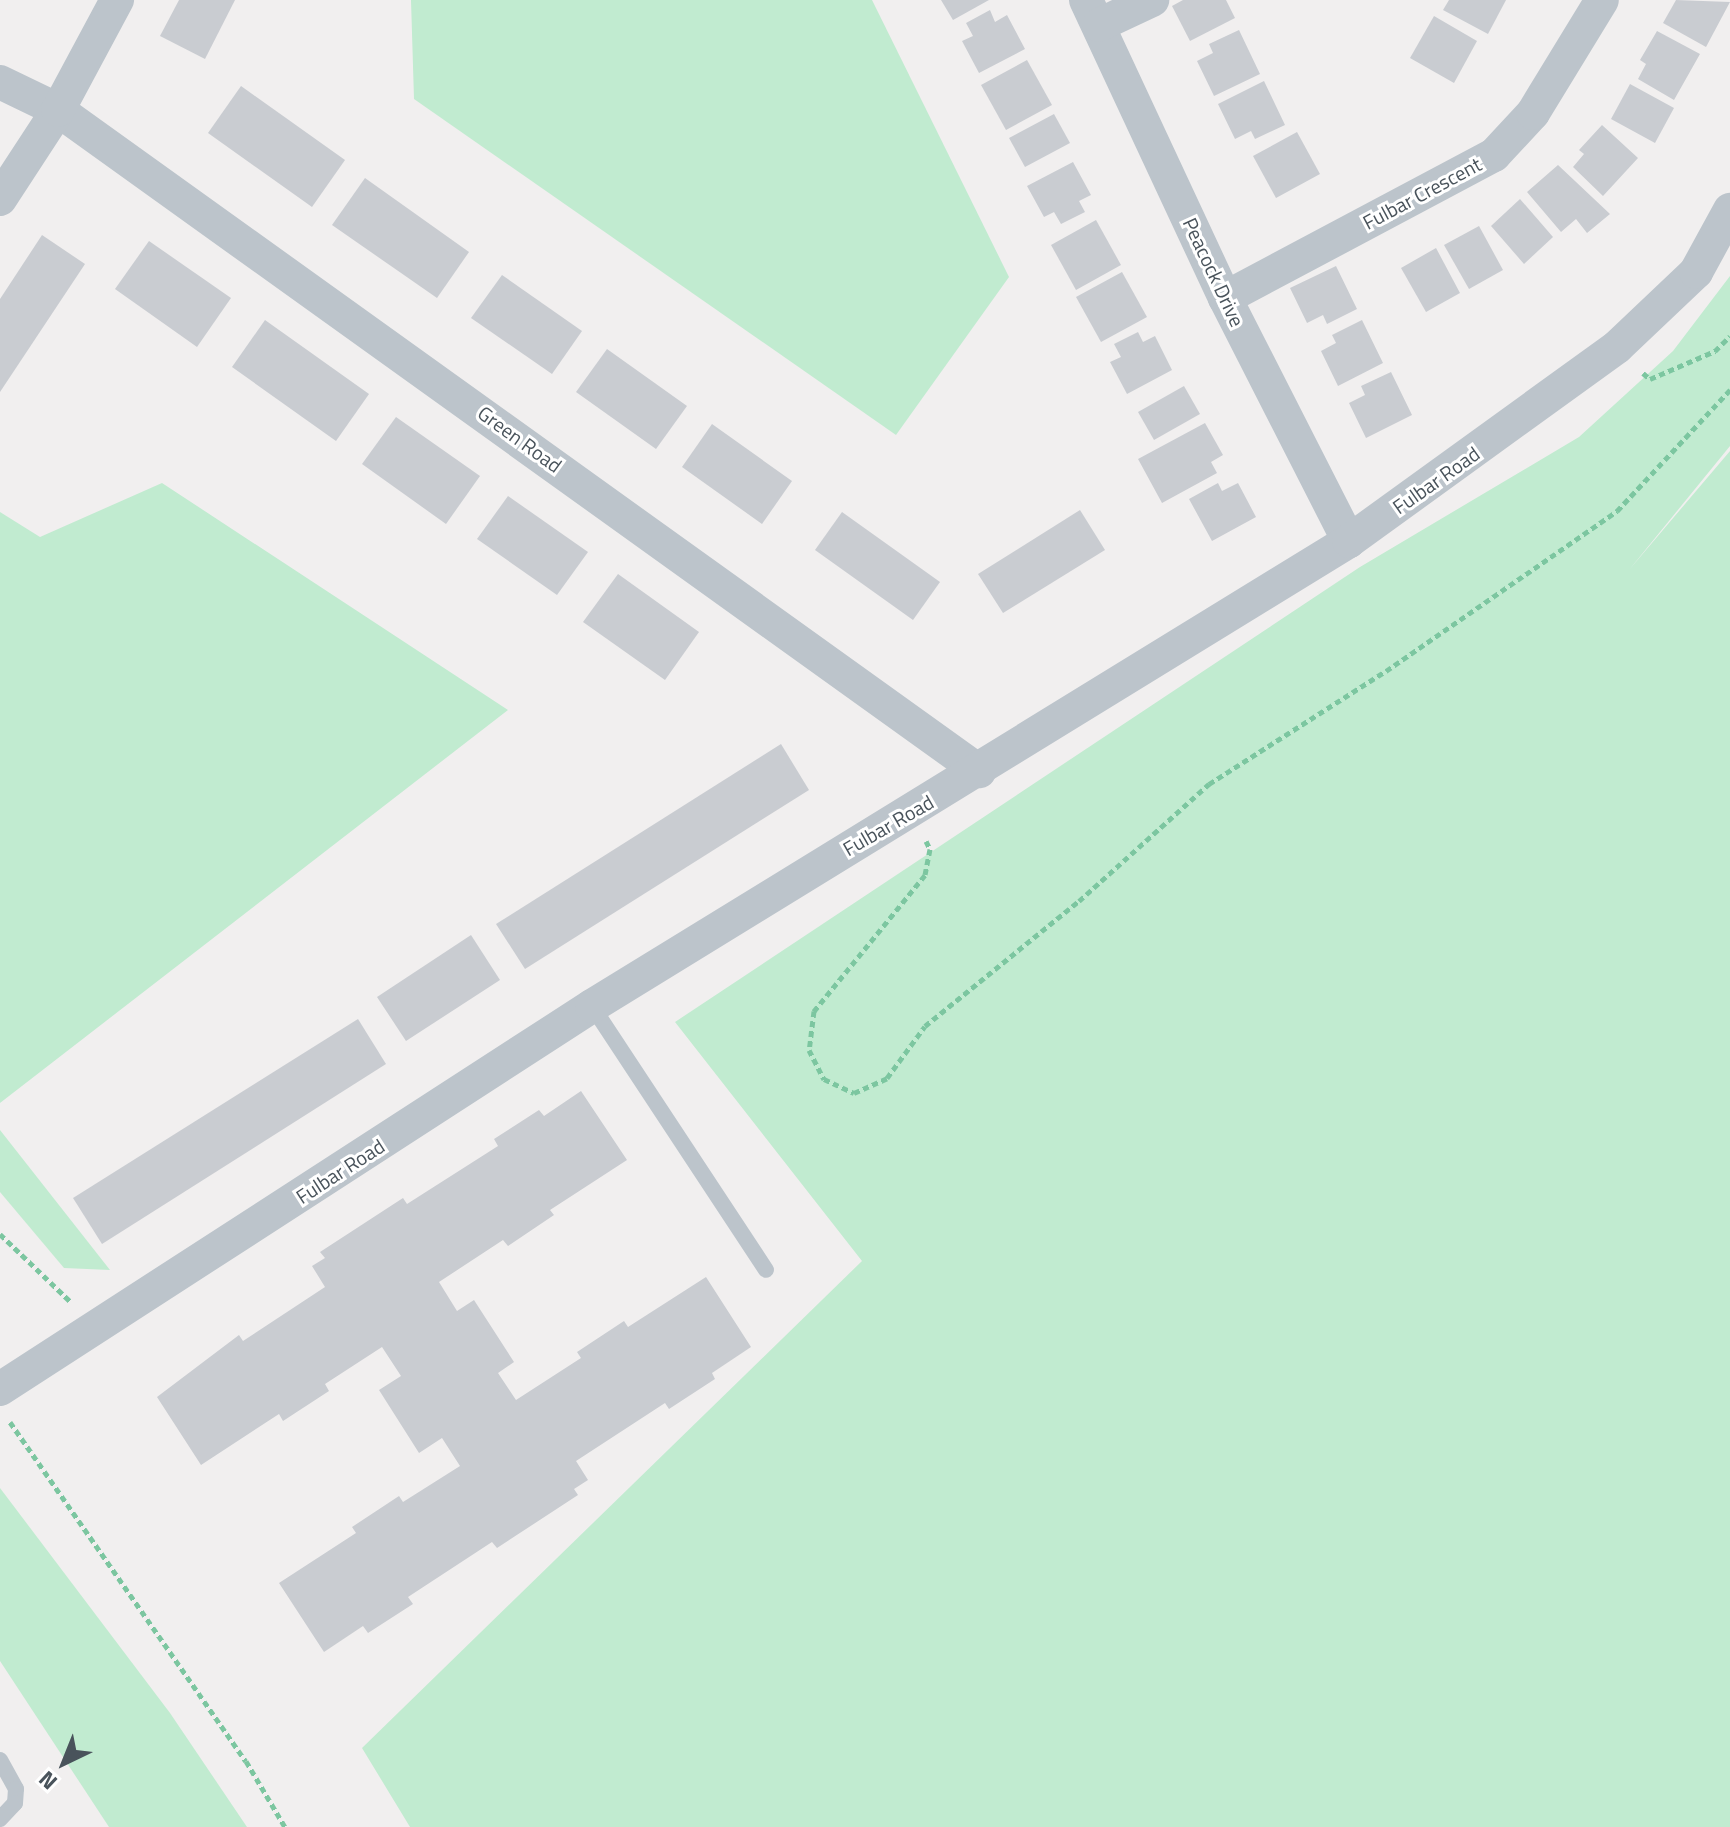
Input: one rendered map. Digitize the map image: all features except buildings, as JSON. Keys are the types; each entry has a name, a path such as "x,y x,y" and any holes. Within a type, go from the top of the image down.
{"street":[{"path":"0,199 58,110 117,0"},
{"path":"1093,13 1152,0"},
{"name":"Fulbar Crescent","path":"1225,298 1494,155 1563,69 1602,0"},
{"name":"Peacock Drive","path":"1093,13 1225,298 1349,541"},
{"name":"Green Road","path":"0,82 58,110 979,771"},
{"name":"Fulbar Road","path":"0,1389 592,1006 912,813 1349,541 1617,347 1696,272 1730,210"}],"lane":[{"path":"592,1006 766,1270"},
{"path":"0,1760 16,1789 15,1803 0,1819"}],"path":[{"path":"1617,347 1650,379 1715,351 1730,336"},
{"path":"912,813 930,849 925,875 814,1011 809,1050 824,1079 854,1093 887,1078 925,1026 1079,901 1209,784 1386,671 1617,511 1730,390"},
{"path":"0,1234 96,1328"},
{"path":"13,1426 246,1761 285,1827"}],"green space":[{"path":"411,0 872,0 1009,277 896,435 414,99"},
{"path":"1730,276 1730,446 1629,570 1730,451 1730,1827 410,1827 362,1748 862,1261 675,1022 1360,567 1579,437 1673,351"},
{"path":"162,483 508,710 0,1103 0,512 40,537"},
{"path":"0,1130 110,1270 64,1268 0,1192"},
{"path":"0,1488 170,1713 247,1827 109,1827 0,1661"}]}
